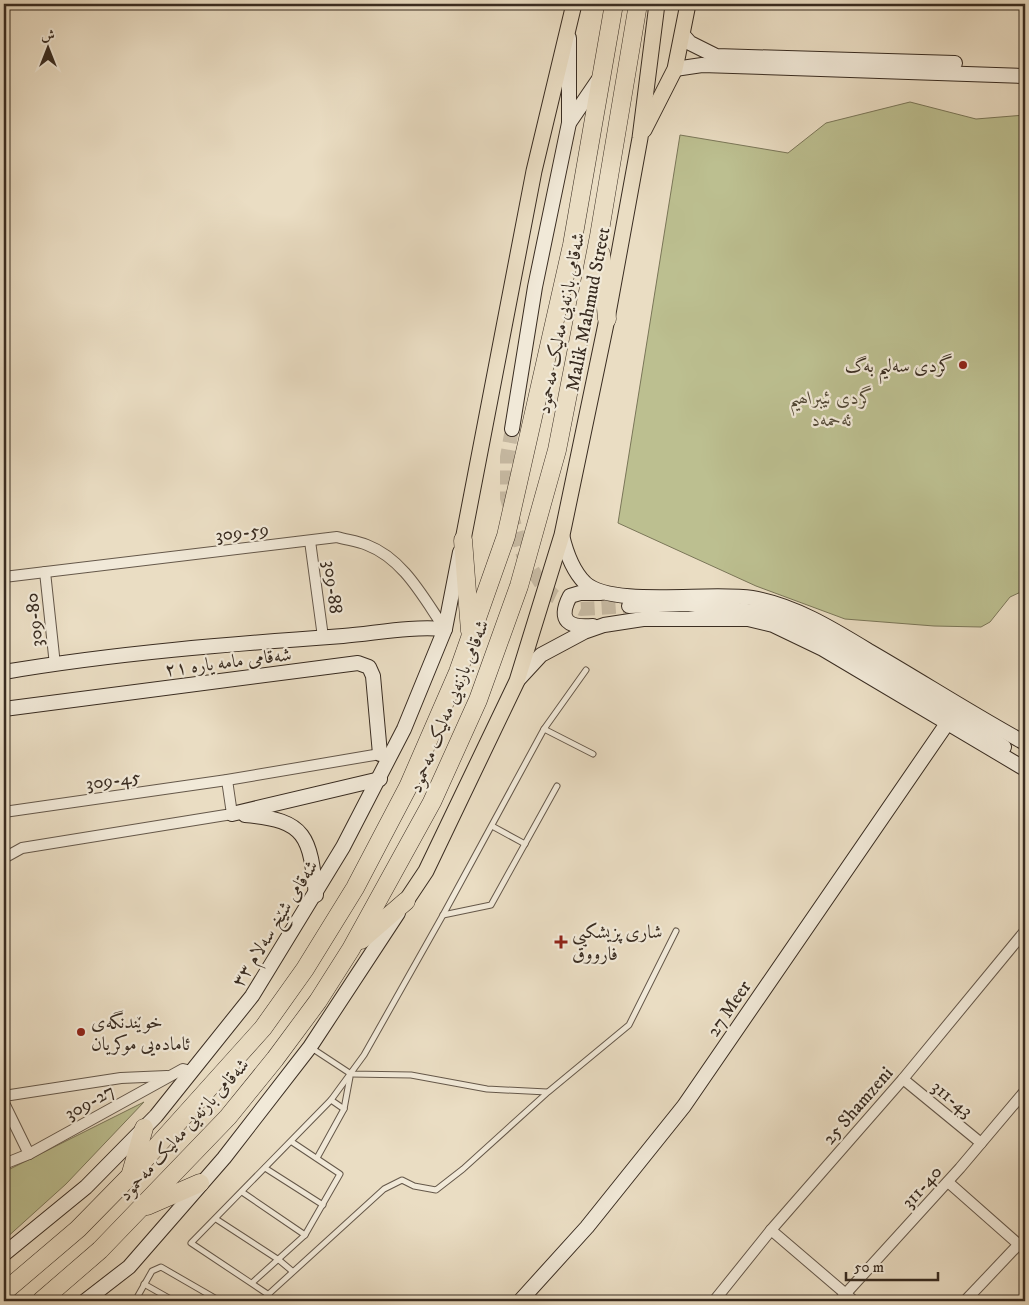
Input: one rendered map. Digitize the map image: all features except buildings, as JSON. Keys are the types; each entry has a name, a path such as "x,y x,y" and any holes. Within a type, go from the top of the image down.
{"highway":[{"name":"شەقامی بازنەیی مەلیک مەحمود","path":"4,1292 78,1229 130,1176 263,1028 305,969 355,888 408,787 458,672 506,536 572,245 599,79 614,4"},
{"name":"شەقامی بازنەیی مەلیک مەحمود","path":"41,1301 100,1250 228,1117 318,1001 351,949 432,802 478,700 519,586 557,450 599,236 638,4"},
{"path":"599,236 607,319"},
{"path":"463,540 470,637"},
{"path":"351,949 406,901"},
{"path":"130,1176 144,1128"},
{"path":"140,1209 200,1183"}],"main road":[{"path":"463,540 534,171 574,4"},
{"name":"Malik Mahmud Street","path":"406,901 426,871 517,681 562,536 607,319 640,138 657,4"},
{"path":"640,138 658,107 675,70 688,4"},
{"path":"512,429 534,287 569,123 569,24"},
{"path":"682,34 690,43 716,56 1025,66"},
{"path":"675,70 702,65 1025,76"},
{"path":"569,123 599,79"},
{"path":"562,536 567,555 585,583 606,593"},
{"name":"شەقامی شێخ سەلام ٣٣","path":"4,1254 86,1187 144,1128 252,996 316,894 380,779 387,753 445,629 463,540"},
{"path":"1025,744 834,630 780,604 751,597 724,595 653,596 580,593 570,596 565,606 565,616 569,624 574,626 604,625 643,619 701,617 748,619 773,625 823,649 1025,767"},
{"path":"629,606 687,604 773,614 835,643 942,705 995,738 1025,767"},
{"path":"517,681 541,655 584,632 604,625"},
{"name":"شەقامی مامە یارە ٢١","path":"4,672 206,646 416,628 445,629"},
{"name":"شەقامی مامە یارە ٢١","path":"4,709 358,662 369,667 373,676 387,753"},
{"name":"27 Meer","path":"520,1301 587,1228 684,1106 948,722"},
{"path":"232,814 380,779"},
{"path":"232,814 274,818 297,830 310,850 316,894"},
{"path":"85,1301 129,1267 200,1183 224,1158 310,1047 406,901"}],"street":[{"name":"309-59","path":"4,577 337,537 368,545 394,562 410,578 445,629"},
{"name":"309-88","path":"310,541 323,637"},
{"name":"309-80","path":"45,572 55,665"},
{"name":"309-45","path":"4,812 227,780 387,753"},
{"path":"4,858 22,848 232,814 227,780"},
{"name":"25 Shamzeni","path":"714,1301 771,1230 903,1079 1025,931"},
{"name":"309-27","path":"4,1164 29,1154 183,1069 191,1071"},
{"path":"4,1096 121,1078 170,1076"},
{"name":"311-43","path":"903,1079 982,1143"},
{"name":"311-40","path":"842,1298 948,1182 1025,1091"},
{"path":"4,1103 29,1154"},
{"path":"948,1182 1022,1247 965,1301"},
{"path":"771,1230 842,1298 854,1301"}],"lane":[{"path":"269,1295 253,1282 192,1243 331,1100 364,1055 443,916 544,729 586,670"},
{"path":"544,729 593,754"},
{"path":"443,916 492,905 557,786"},
{"path":"492,826 525,844"},
{"path":"261,1301 292,1271 390,1185 402,1180 414,1186 436,1190 463,1169 548,1092 629,1025 676,931"},
{"path":"310,1047 350,1074 411,1075 487,1089 548,1092"},
{"path":"318,1158 344,1109 350,1074"},
{"path":"331,1100 344,1109"},
{"path":"253,1282 305,1236 340,1174 292,1142"},
{"path":"265,1168 323,1205"},
{"path":"242,1192 305,1236"},
{"path":"216,1219 279,1260 292,1271"},
{"path":"135,1301 152,1271 162,1267 220,1301"},
{"path":"144,1284 174,1301"}],"green space":[{"name":"گردی ئیبراھیم ئەحمەد","path":"910,102 976,119 1025,115 1025,590 1010,597 990,622 981,627 934,626 845,619 756,586 618,523 680,135 788,153 826,123"},
{"path":"144,1102 66,1184 4,1240 4,1172"}],"tunnel":[{"path":"512,429 507,457 507,498 523,555 540,582 554,596 581,609 629,606"}],"place":[{"name":"گردی سەلیم بەگ","path":"963,365"},
{"name":"شاری پزیشکیی فارووق","path":"561,942"},
{"name":"خوێندنگەی ئامادەیی موکریان","path":"81,1032"}]}
